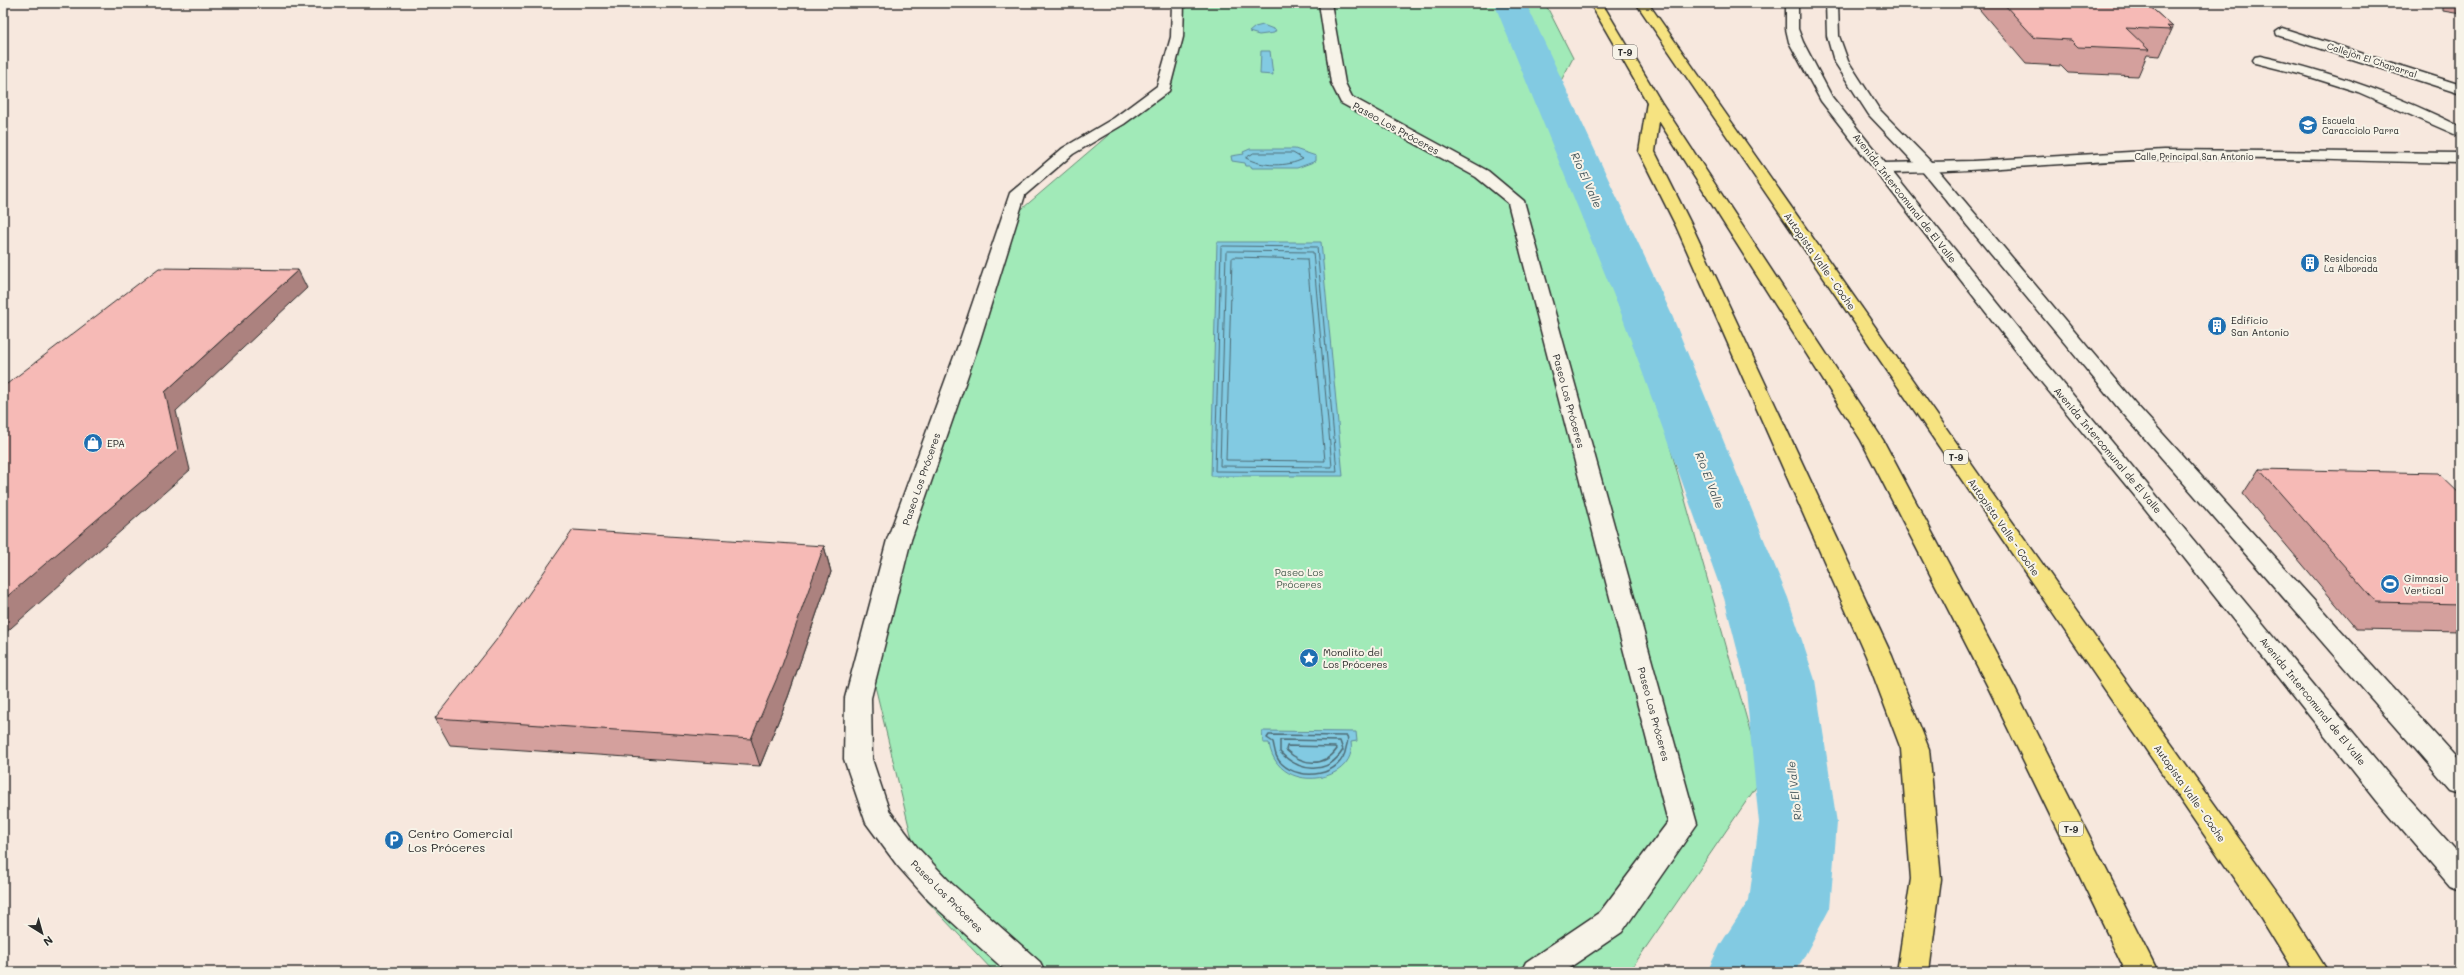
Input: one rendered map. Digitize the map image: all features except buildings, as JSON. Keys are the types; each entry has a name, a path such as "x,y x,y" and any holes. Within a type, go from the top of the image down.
{"highway":[{"name":"T-9","path":"1596,3 1654,102 1872,440 2000,685 2142,972"},
{"name":"Autopista Valle - Coche","path":"1642,3 1978,490 2272,909 2312,972"},
{"path":"1654,102 1647,152 1684,226 1879,656 1915,749 1926,879 1913,972"},
{"name":"T-9","path":"2272,909 2325,972"}],"street":[{"name":"Paseo Los Próceres","path":"1029,972 940,892 907,856 876,815 858,759 858,698 899,540 966,350 1018,194 1068,151 1119,121 1164,88 1177,37 1178,3"},
{"name":"Paseo Los Próceres","path":"1325,3 1338,83 1346,100 1482,174 1516,201 1683,824 1611,922 1537,972"},
{"name":"Avenida Intercomunal de El Valle","path":"1792,3 1792,29 1796,42 1826,98 1884,168 1897,190 2030,357 2147,496 2382,786 2461,878"},
{"path":"1832,3 1833,36 1841,61 1874,112 1928,168 2127,406 2461,782"},
{"name":"Callejón El Chaparral","path":"2282,32 2461,90"},
{"path":"2260,60 2327,76 2392,101 2461,133"},
{"name":"Calle Principal San Antonio","path":"1884,168 1928,168 2124,156 2312,155 2461,158"}],"green space":[{"name":"Paseo Los Próceres","path":"1178,3 1545,3 1573,58 1543,115 1655,393 1763,777 1629,972 994,972 927,901 862,632 1009,220 1155,95 1177,35"}],"water":[{"path":"1263,25 1276,30 1274,33 1259,35 1249,32 1255,27"},
{"path":"1261,51 1270,51 1273,75 1260,74"},
{"path":"1250,149 1295,149 1316,156 1316,161 1297,168 1252,168 1251,166 1246,166 1245,163 1232,161 1231,156 1244,154 1243,152"},
{"path":"1217,242 1321,242 1343,476 1211,476"},
{"path":"1262,731 1356,732 1357,741 1351,742 1350,756 1342,767 1330,775 1316,778 1300,777 1286,771 1275,760 1269,743 1263,743"}],"waterway":[{"name":"Río El Valle","path":"1510,3 1646,313 1756,598 1780,680 1798,823 1789,908 1750,972"}],"place":[{"name":"Escuela Caracciolo Parra","path":"2308,125"},
{"name":"Residencias La Alborada","path":"2310,263"},
{"name":"Edificio San Antonio","path":"2217,326"},
{"name":"EPA","path":"93,443"},
{"name":"Gimnasio Vertical","path":"2390,584"},
{"name":"Monolito del Los Próceres","path":"1309,658"},
{"name":"Centro Comercial Los Próceres","path":"394,840"}]}
